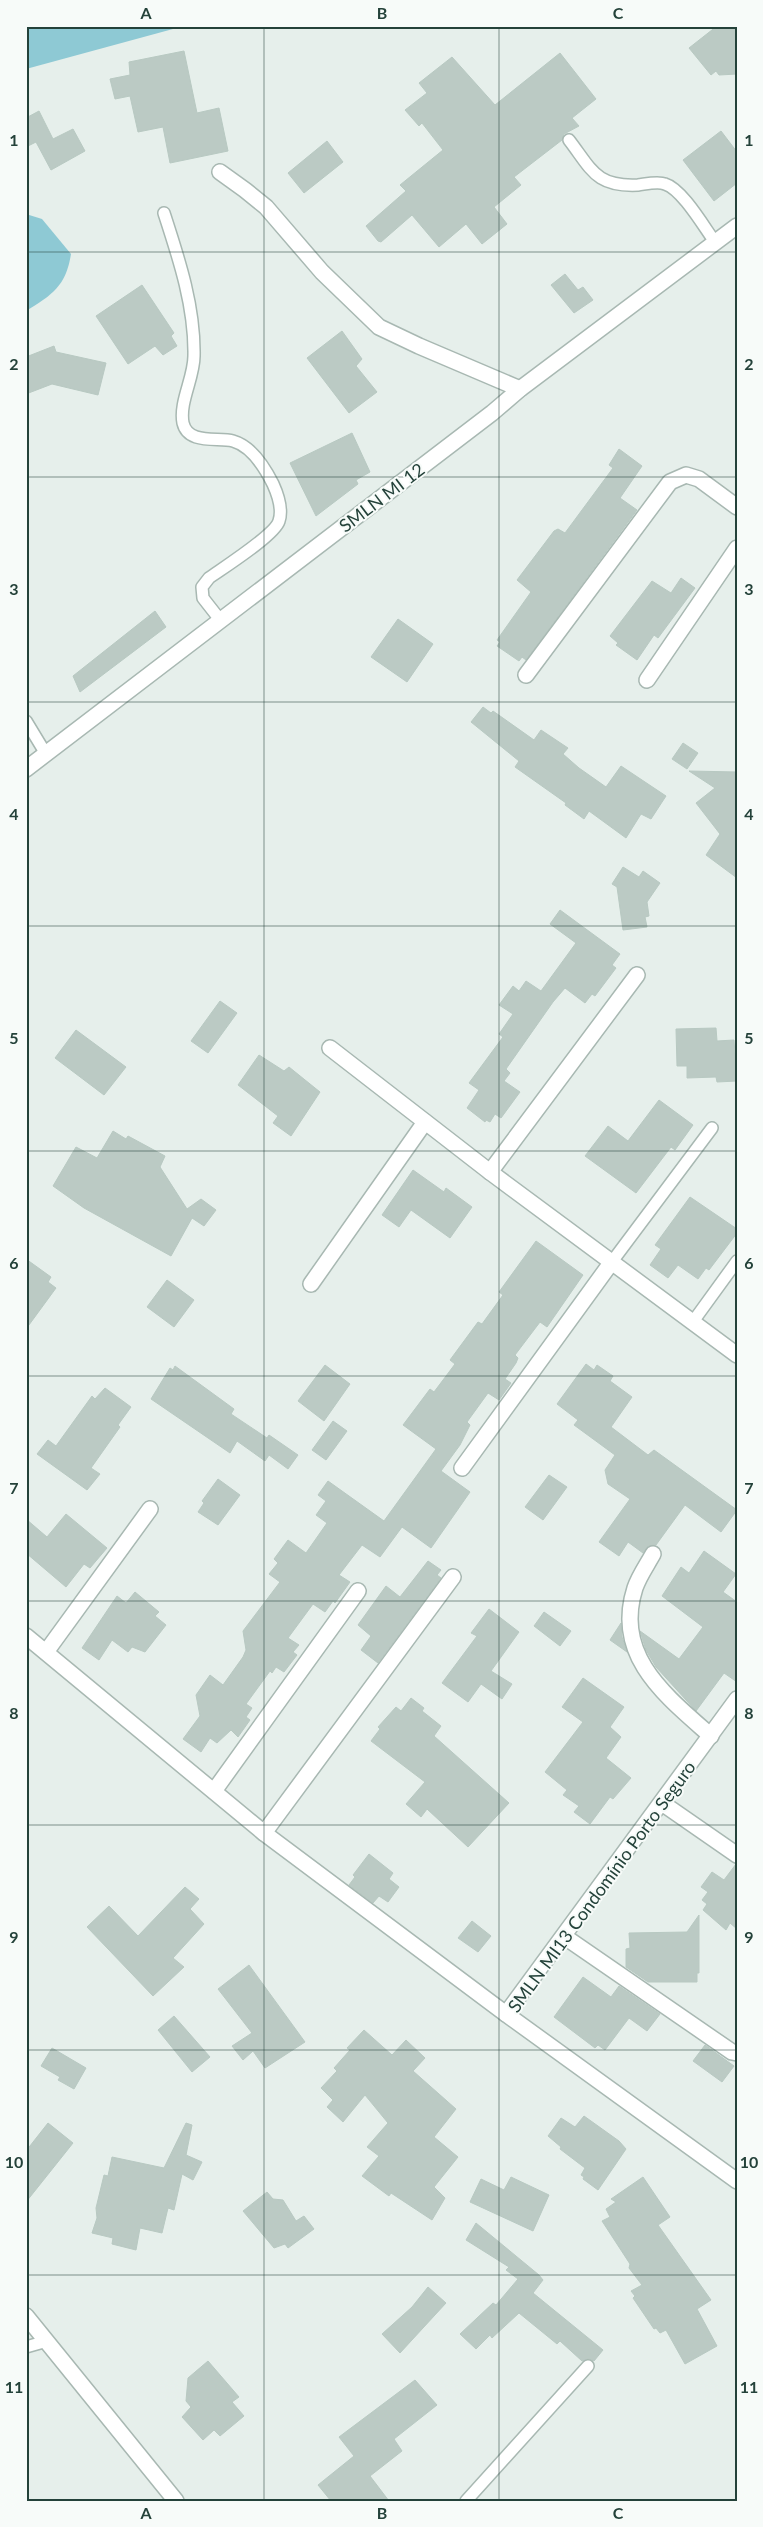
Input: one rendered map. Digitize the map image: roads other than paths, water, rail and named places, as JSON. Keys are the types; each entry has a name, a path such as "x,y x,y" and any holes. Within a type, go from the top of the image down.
{"street":[{"path":"220,172 266,207 322,272 379,327 520,389"},
{"name":"SMLN MI 12","path":"26,769 492,413 520,389 737,226"},
{"path":"526,675 670,482 686,475 699,479 737,506"},
{"path":"647,680 737,548"},
{"path":"490,1172 638,975"},
{"path":"330,1048 490,1172 737,1355"},
{"path":"311,1284 425,1122"},
{"path":"462,1468 611,1262"},
{"path":"46,1652 150,1509"},
{"path":"652,1554 636,1588 629,1619 638,1654 650,1678 710,1736"},
{"path":"264,1833 453,1577"},
{"path":"214,1791 358,1591"},
{"path":"26,1636 264,1833 506,2014"},
{"name":"SMLN MI13 Condomínio Porto Seguro","path":"737,1699 565,1937 506,2014 737,2181"},
{"path":"662,1803 737,1855"},
{"path":"565,1937 732,2052 737,2053"},
{"path":"26,2316 176,2501"}],"lane":[{"path":"569,140 598,178 613,185 664,183 672,188 683,198 716,242"},
{"path":"164,213 180,262 195,332 194,365 182,414 184,426 192,434 205,440 233,441 252,453 272,482 280,503 279,522 266,537 209,578 202,587 203,598 221,621"},
{"path":"27,724 46,754"},
{"path":"611,1262 712,1128"},
{"path":"692,1323 737,1262"},
{"path":"26,2347 47,2342"},
{"path":"466,2501 588,2366"}],"water":[{"path":"26,26 184,26 26,69"},
{"path":"26,214 42,219 71,254 66,274 61,282 43,300 26,311"}]}
